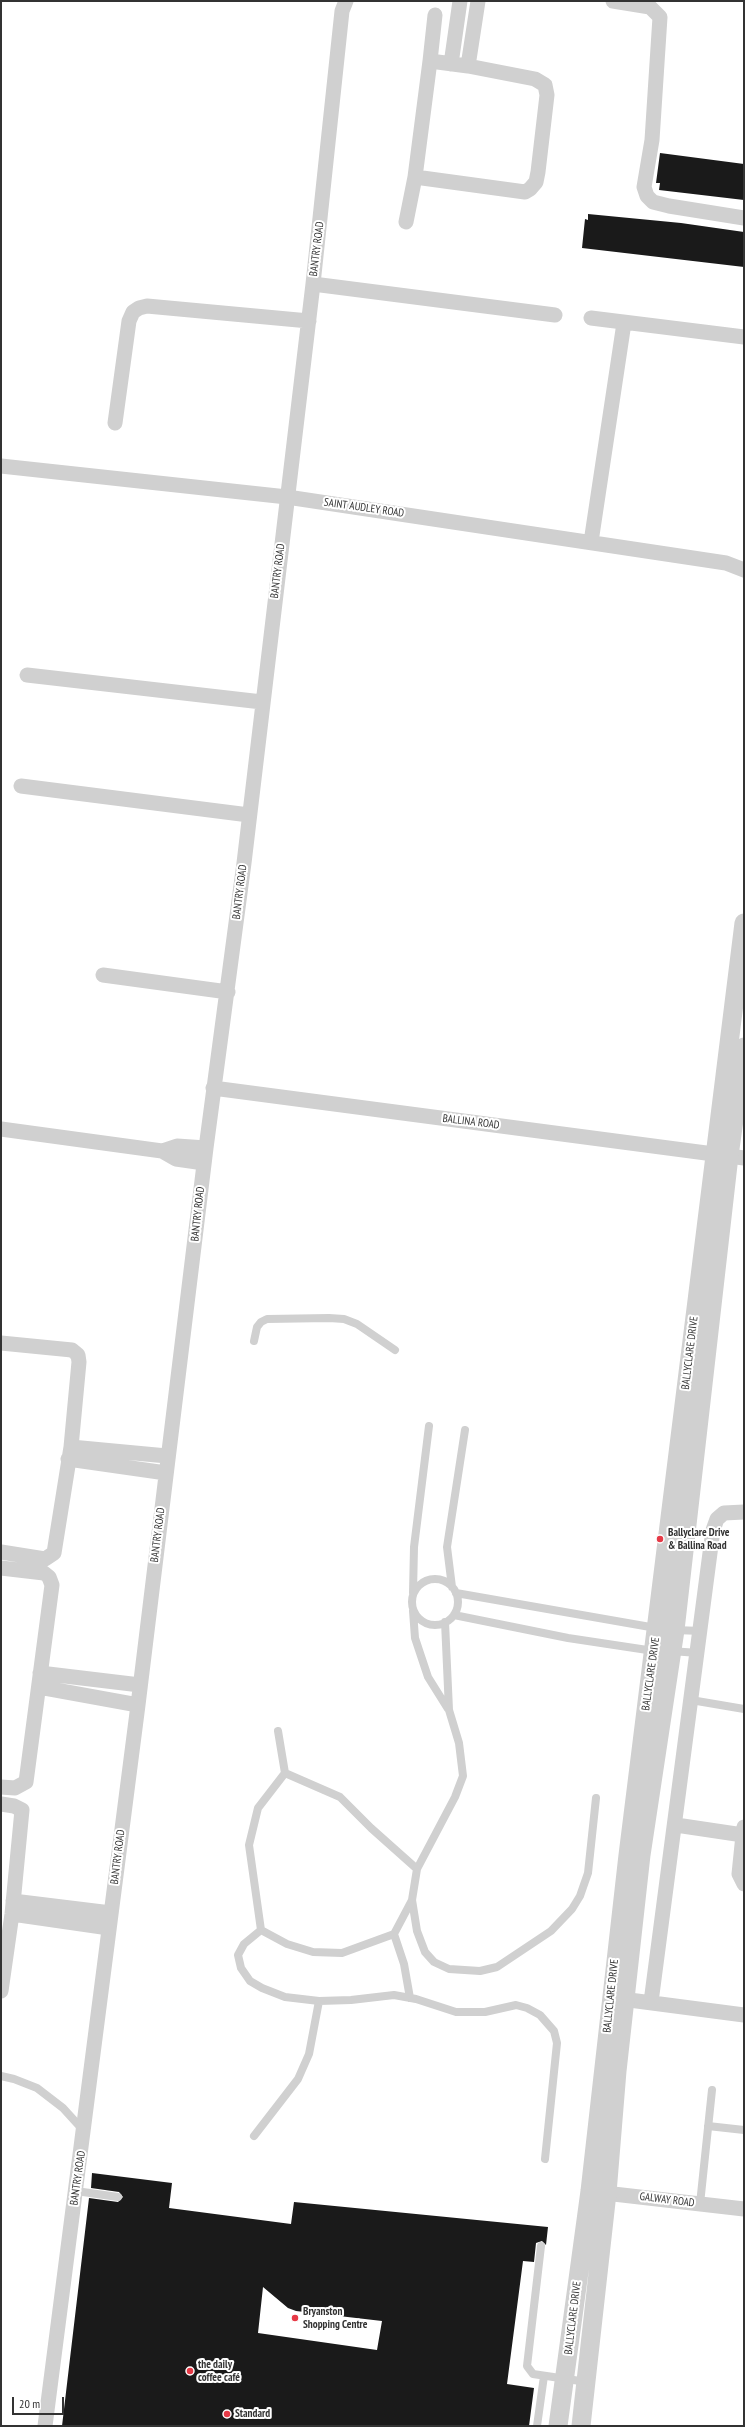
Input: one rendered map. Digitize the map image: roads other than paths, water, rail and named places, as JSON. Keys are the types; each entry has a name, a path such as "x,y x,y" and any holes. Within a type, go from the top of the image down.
{"street":[{"name":"BANTRY ROAD","path":"45,2426 138,1705 167,1456 213,1088 228,992 309,321 342,12 346,1"},
{"path":"451,64 460,1"},
{"path":"468,66 478,1"},
{"path":"613,1 650,7 657,12 660,17 652,140 644,187 647,196 653,202 669,206 744,218"},
{"path":"406,222 415,177 435,15"},
{"path":"415,177 525,192 536,182 547,94 544,85 535,79 468,66 430,61"},
{"path":"313,284 555,314"},
{"path":"115,423 129,321 133,312 139,308 146,306 309,321"},
{"path":"591,318 744,337"},
{"path":"591,542 624,323"},
{"name":"SAINT AUDLEY ROAD","path":"1,466 287,497 726,563 744,570"},
{"name":"SAINT AUDLEY ROAD","path":"726,563 744,561"},
{"path":"27,675 262,702"},
{"path":"21,786 249,815"},
{"name":"BALLYCLARE DRIVE","path":"729,1156 744,923"},
{"path":"103,975 228,992"},
{"name":"BALLYCLARE DRIVE","path":"581,2426 587,2382 598,2192 618,1998 641,1855 663,1651 744,1047"},
{"name":"BALLINA ROAD","path":"213,1088 729,1156"},
{"path":"1,1129 162,1151 176,1159 204,1163"},
{"path":"162,1151 177,1146 206,1148"},
{"path":"1,1343 72,1350 78,1355 79,1362 70,1453 54,1553 45,1559 1,1552"},
{"path":"70,1453 167,1456"},
{"path":"70,1453 166,1473"},
{"path":"651,2002 676,1825 691,1700 702,1631 715,1523 724,1513 744,1512"},
{"path":"1,1568 44,1573 51,1580 52,1593 26,1782 15,1788 1,1787"},
{"path":"40,1680 140,1685"},
{"path":"40,1680 138,1705"},
{"path":"1,1804 14,1806 22,1810 13,1908 1,1991"},
{"path":"676,1825 743,1831 738,1874 744,1884"},
{"path":"13,1908 110,1921"},
{"path":"618,1998 744,2015"},
{"name":"BALLYCLARE DRIVE","path":"558,2426 598,2192"},
{"name":"GALWAY ROAD","path":"598,2192 744,2209"}],"lane":[{"path":"254,1340 257,1327 261,1322 267,1319 344,1319 357,1324 395,1350"},
{"path":"429,1426 414,1547 412,1608 415,1638 428,1677 449,1710"},
{"path":"412,1608 416,1615 427,1624 434,1625 445,1622 454,1615 458,1601 454,1590 447,1547 464,1430"},
{"path":"413,1593 418,1586 431,1579 439,1579 454,1590 666,1629 702,1631"},
{"path":"454,1615 568,1638 663,1651 698,1653"},
{"path":"261,1930 287,1944 313,1952 342,1953 394,1934 412,1900 417,1870 455,1797 463,1776 459,1743 449,1710 445,1622"},
{"path":"691,1700 744,1709"},
{"path":"261,1930 249,1845 258,1808 285,1773 278,1731"},
{"path":"285,1773 340,1797 417,1870"},
{"path":"412,1900 417,1931 424,1952 434,1962 449,1969 462,1972 480,1971 497,1967 551,1931 562,1921 580,1896 588,1873 596,1798"},
{"path":"261,1930 244,1944 238,1955 241,1968 250,1981 262,1988 285,1997 319,2001 351,2000 394,1995 410,1998 456,2012 485,2012 516,2006 527,2008 540,2015 554,2030 556,2043 545,2159"},
{"path":"394,1934 404,1964 410,1998"},
{"path":"254,2136 298,2079 309,2054 319,2001"},
{"path":"1,2076 14,2079 37,2088 63,2108 84,2131"},
{"path":"700,2204 712,2090"},
{"path":"708,2126 744,2130"},
{"path":"76,2192 118,2197"},
{"path":"541,2246 527,2361 533,2374 587,2382"},
{"path":"537,2426 544,2376"}],"place":[{"name":"Ballyclare Drive & Ballina Road","path":"660,1539"},
{"name":"Bryanston Shopping Centre","path":"295,2318"},
{"name":"the daily coffee café","path":"190,2371"},
{"name":"Standard","path":"227,2414"}]}
